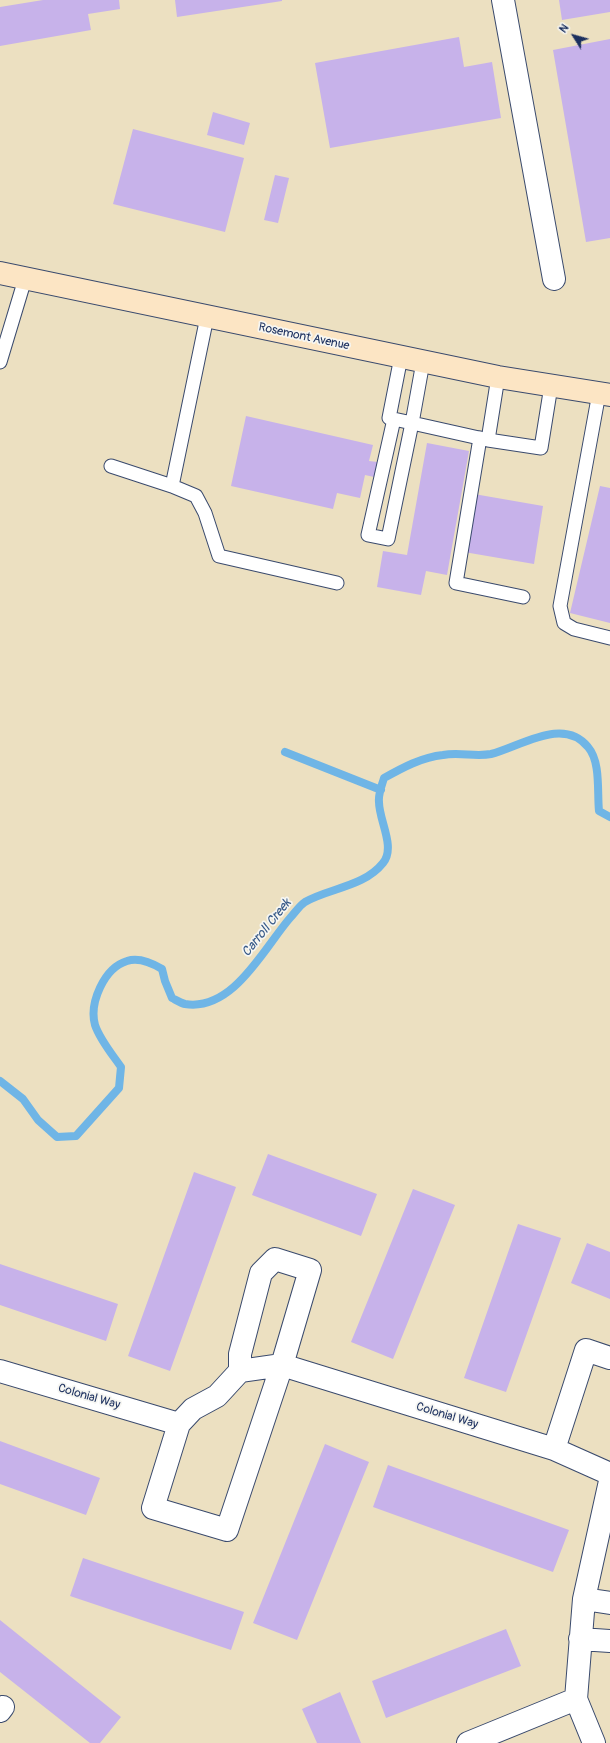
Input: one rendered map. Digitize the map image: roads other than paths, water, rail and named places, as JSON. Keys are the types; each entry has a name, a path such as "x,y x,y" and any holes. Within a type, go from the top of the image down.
{"main road":[{"name":"Rosemont Avenue","path":"0,273 423,362 498,377 605,394"}],"street":[{"path":"503,0 554,279"},
{"path":"275,1260 310,1270 282,1365 226,1530 153,1508 178,1424 193,1409 217,1396 240,1371 240,1354 261,1273 275,1260"},
{"path":"554,1449 586,1350 610,1358"},
{"name":"Colonial Way","path":"240,1371 282,1365 554,1449 610,1474"},
{"name":"Colonial Way","path":"0,1371 178,1424"},
{"path":"594,1743 576,1699 584,1599 610,1481"},
{"path":"584,1599 610,1603"},
{"path":"580,1639 610,1641"},
{"path":"468,1743 576,1699"}],"lane":[{"path":"0,362 25,279"},
{"path":"172,486 207,317"},
{"path":"401,357 389,418 484,439 541,448 551,386"},
{"path":"394,419 368,535 388,539 423,362"},
{"path":"498,377 484,439 456,583 523,597"},
{"path":"605,394 560,606 564,622 574,629 610,638"},
{"path":"111,466 172,486 196,496 205,513 219,556 337,583"}],"waterway":[{"name":"Carroll Creek","path":"0,1081 23,1099 38,1120 57,1137 76,1136 119,1088 121,1067 106,1047 100,1036 95,1025 94,1016 96,997 100,987 111,971 127,961 145,961 162,969 172,998 185,1004 202,1004 218,998 246,975 290,918 305,902 314,897 356,882 375,871 383,863 387,857 388,849 379,799 384,778 398,770 435,756 449,754 491,754 541,736 566,734 578,738 592,753 597,769 599,811 610,817"},
{"path":"285,752 381,790"}]}
